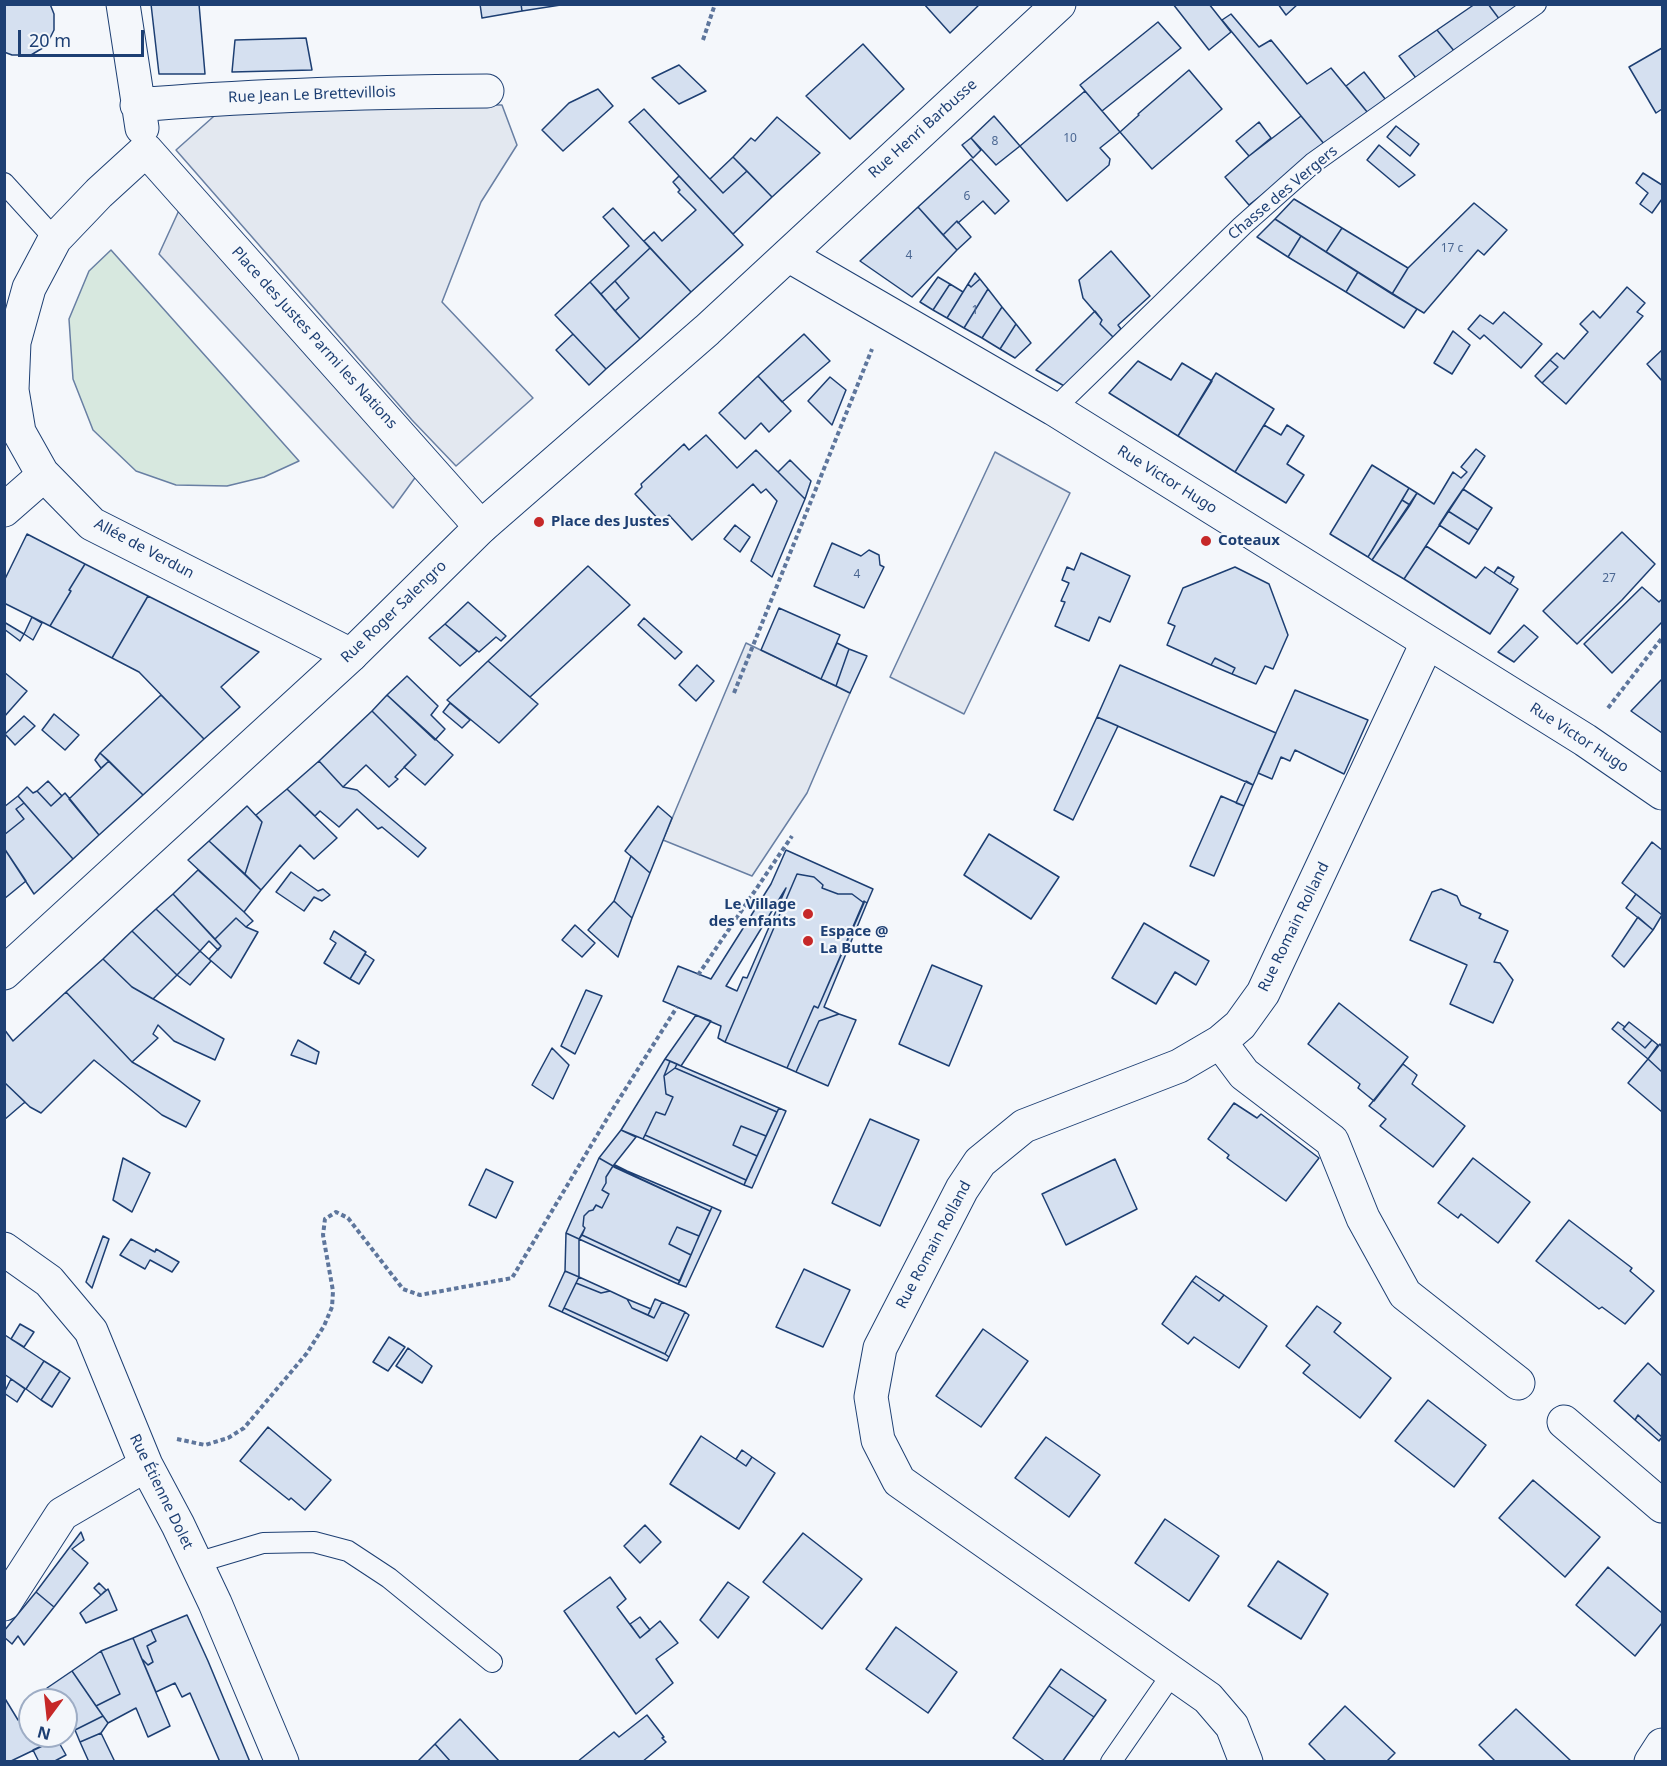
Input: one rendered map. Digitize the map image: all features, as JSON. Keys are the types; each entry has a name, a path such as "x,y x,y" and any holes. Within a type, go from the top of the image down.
{"street":[{"path":"123,4 137,105 146,150"},
{"name":"Rue Henri Barbusse","path":"788,255 1059,4"},
{"name":"Rue Jean Le Brettevillois","path":"137,105 211,98 330,93 487,91"},
{"name":"Allée de Verdun","path":"146,150 99,193 55,239 29,288 14,342 12,390 19,432 44,475 92,524 351,655"},
{"name":"Place des Justes Parmi les Nations","path":"146,150 481,527"},
{"name":"Rue Victor Hugo","path":"788,255 1054,409 1585,740 1662,793"},
{"name":"Rue Roger Salengro","path":"4,972 351,655 481,527 707,330 788,255"},
{"path":"4,510 44,475"},
{"name":"Rue Romain Rolland","path":"1246,1761 1232,1726 1208,1698 899,1481 878,1440 871,1397 880,1348 962,1189 980,1162 1024,1126 1179,1066 1220,1042 1240,1026 1263,993 1427,643"},
{"path":"1220,1042 1244,1074 1332,1142 1363,1218 1405,1294 1518,1383"},
{"name":"Rue Étienne Dolet","path":"4,1250 49,1281 91,1331 146,1465 196,1563 282,1761"},
{"path":"1564,1422 1662,1506"},
{"path":"4,1604 62,1514 146,1465"},
{"path":"1651,1761 1662,1745"}],"lane":[{"name":"Chasse des Vergers","path":"1054,409 1242,226 1313,163 1536,4"},
{"path":"4,183 55,239"},
{"path":"196,1563 263,1543 314,1542 348,1551 389,1578 492,1662"},
{"path":"1112,1761 1172,1674"}],"path":[{"path":"703,40 715,4"},
{"path":"734,693 887,312"},
{"path":"1585,740 1662,638"},
{"path":"698,975 792,836"},
{"path":"128,1424 185,1442 205,1445 228,1438 244,1428 307,1353 324,1326 332,1307 333,1291 323,1235 325,1219 336,1212 348,1218 403,1288 420,1295 512,1278 677,1007"}],"shaded area":[{"path":"354,104 502,105 517,145 481,202 442,302 533,398 456,466 412,420 176,150 222,109"},
{"path":"186,195 425,464 393,508 159,254"},
{"path":"111,250 299,461 264,477 227,486 176,485 136,471 93,430 73,379 69,319 89,271"},
{"path":"995,452 1070,493 964,714 890,677"},
{"path":"746,643 850,693 807,793 752,876 663,840"}],"building":[{"path":"4,4 50,4 54,14 54,30 46,46 31,55 12,55 4,52"},
{"path":"151,4 199,4 205,74 159,74"},
{"path":"480,4 521,4 522,11 482,18"},
{"path":"521,4 567,4 522,11"},
{"path":"924,4 980,4 950,33"},
{"path":"1173,4 1209,4 1231,32 1209,50"},
{"path":"1278,4 1298,4 1286,15"},
{"path":"1475,4 1488,4 1500,20 1455,52 1437,30"},
{"path":"1488,4 1521,4 1500,20"},
{"path":"1231,14 1259,47 1271,40 1307,84 1331,68 1368,113 1325,145 1222,20"},
{"path":"1158,22 1181,48 1102,111 1080,85"},
{"path":"1437,30 1455,52 1416,78 1399,56"},
{"path":"306,38 312,70 232,72 235,40"},
{"path":"863,44 904,89 850,139 806,96"},
{"path":"1662,48 1662,109 1656,113 1629,67"},
{"path":"679,65 706,91 679,104 652,78"},
{"path":"1189,70 1222,109 1152,169 1120,132"},
{"path":"1364,72 1386,100 1368,113 1346,86"},
{"path":"598,89 613,106 563,151 542,130 569,103"},
{"path":"1085,91 1120,132 1100,148 1110,159 1109,165 1067,201 1020,146"},
{"path":"644,109 723,193 747,171 772,197 733,234 629,122"},
{"path":"994,116 1020,146 996,165 971,138"},
{"path":"1301,116 1325,145 1249,205 1225,177"},
{"path":"777,117 820,153 772,197 733,157 751,138 755,141"},
{"path":"1259,122 1271,138 1249,156 1236,141"},
{"path":"1396,126 1419,144 1410,156 1387,137"},
{"path":"971,138 981,150 973,158 962,145"},
{"path":"1379,145 1415,175 1399,187 1367,160"},
{"path":"733,157 747,171 723,193 710,179"},
{"path":"971,159 1009,201 995,214 983,201 943,235 918,207"},
{"path":"1643,173 1662,185 1662,199 1652,213 1640,204 1648,193 1636,183"},
{"path":"679,176 743,245 691,292 644,241 654,232 662,241 696,210 678,192 680,190 673,182"},
{"path":"1294,199 1342,228 1326,252 1275,219"},
{"path":"1474,203 1507,230 1484,255 1478,250 1424,313 1392,294 1408,268"},
{"path":"918,207 957,250 912,297 860,261"},
{"path":"613,208 650,248 601,294 590,282 629,246 603,217"},
{"path":"1275,219 1301,236 1288,257 1257,237"},
{"path":"957,221 971,237 957,250 943,235"},
{"path":"1342,228 1408,268 1392,294 1326,252"},
{"path":"1301,236 1358,272 1346,292 1288,257"},
{"path":"650,248 691,292 640,339 615,311 629,298 615,281"},
{"path":"1111,251 1150,296 1118,325 1121,329 1113,337 1100,324 1102,320 1083,298 1079,280"},
{"path":"1358,272 1417,309 1404,328 1346,292"},
{"path":"975,273 980,279 971,287 968,284"},
{"path":"938,277 950,284 933,310 920,302"},
{"path":"980,279 988,289 964,328 947,318 968,284 971,287"},
{"path":"615,281 629,298 615,311 601,294"},
{"path":"590,282 640,339 606,369 555,315"},
{"path":"950,284 963,292 947,318 933,310"},
{"path":"1627,287 1645,303 1637,312 1643,316 1566,404 1542,383 1558,367 1550,360 1557,353 1564,359 1588,332 1580,324 1593,311 1600,318"},
{"path":"988,289 1002,307 982,338 964,328"},
{"path":"1002,307 1016,324 1000,349 982,338"},
{"path":"1095,311 1102,320 1100,324 1113,337 1066,387 1036,370"},
{"path":"1504,312 1542,344 1521,368 1484,335 1480,339 1468,329 1480,315 1493,324"},
{"path":"1016,324 1031,343 1015,358 1000,349"},
{"path":"1453,331 1470,345 1452,374 1434,363"},
{"path":"573,334 606,369 589,385 556,350"},
{"path":"804,334 830,361 782,402 758,376"},
{"path":"1662,350 1662,381 1647,364"},
{"path":"1550,360 1558,367 1542,383 1535,376"},
{"path":"1138,361 1171,380 1182,363 1212,381 1178,436 1109,393"},
{"path":"1216,373 1274,409 1235,472 1178,436"},
{"path":"758,376 791,411 769,432 761,423 745,439 719,413"},
{"path":"830,377 846,390 832,425 808,401"},
{"path":"1264,425 1281,435 1287,425 1304,436 1287,464 1304,475 1286,503 1235,472"},
{"path":"706,435 737,468 756,450 805,499 772,577 751,561 777,501 766,489 761,493 753,484 692,540 669,515 661,522 635,494 642,487 641,484 684,444 689,450"},
{"path":"1476,449 1485,456 1404,579 1372,560 1417,493 1434,504 1453,472 1461,478 1467,472 1461,467"},
{"path":"790,460 811,481 805,499 778,472"},
{"path":"1372,465 1409,488 1368,557 1330,534"},
{"path":"1409,488 1417,493 1410,505 1402,500"},
{"path":"1463,489 1492,508 1478,530 1448,511"},
{"path":"1402,500 1410,505 1372,560 1368,557"},
{"path":"1448,511 1478,530 1469,544 1439,525"},
{"path":"735,525 750,537 740,552 724,539"},
{"path":"1622,532 1655,564 1577,644 1543,611"},
{"path":"27,534 85,564 50,626 4,603 4,581"},
{"path":"832,543 861,556 869,550 879,555 880,565 884,567 864,608 814,586"},
{"path":"1426,546 1476,578 1485,567 1518,589 1490,634 1404,579"},
{"path":"1081,553 1130,576 1110,622 1099,617 1089,641 1055,626 1065,602 1061,601 1069,583 1062,580 1067,567 1074,570"},
{"path":"85,564 148,596 112,658 50,626"},
{"path":"588,566 630,605 530,697 488,661"},
{"path":"1235,567 1269,584 1288,635 1273,669 1265,666 1256,684 1232,674 1235,668 1215,658 1211,665 1167,645 1175,626 1168,623 1183,588"},
{"path":"1498,567 1514,577 1510,584 1494,573"},
{"path":"1642,587 1659,602 1662,599 1662,622 1612,673 1584,644"},
{"path":"148,596 259,652 221,687 240,707 204,739 139,672 112,658"},
{"path":"468,602 506,636 501,641 496,637 479,652 445,624"},
{"path":"779,608 840,635 821,679 761,650"},
{"path":"32,617 42,623 33,640 24,634"},
{"path":"644,618 682,652 675,659 638,625"},
{"path":"4,622 24,634 20,641 4,629"},
{"path":"445,624 477,651 460,666 429,638"},
{"path":"1524,625 1538,637 1514,662 1498,652"},
{"path":"837,643 849,649 836,686 821,679"},
{"path":"849,649 867,656 850,693 836,686"},
{"path":"1215,658 1235,668 1232,674 1211,665"},
{"path":"488,661 538,704 499,743 447,700"},
{"path":"697,665 714,681 696,701 679,685"},
{"path":"1120,665 1276,733 1253,785 1097,717"},
{"path":"4,672 27,691 4,717"},
{"path":"407,676 438,706 431,715 445,729 435,740 387,695"},
{"path":"1662,679 1662,733 1631,711"},
{"path":"1295,690 1368,720 1344,774 1295,750 1290,761 1281,757 1272,779 1258,773"},
{"path":"161,695 204,739 143,795 100,753"},
{"path":"387,695 453,755 425,785 404,767 416,755 372,711"},
{"path":"450,703 470,720 462,728 443,712"},
{"path":"372,711 416,755 395,777 398,779 389,787 366,765 343,787 319,761"},
{"path":"54,714 79,735 65,750 42,730"},
{"path":"24,716 35,726 15,745 5,734"},
{"path":"1097,717 1118,726 1073,820 1054,810"},
{"path":"100,753 109,761 101,768 95,760"},
{"path":"109,761 143,795 99,835 69,799"},
{"path":"319,761 343,787 357,790 426,848 418,857 382,827 378,829 357,809 339,827 320,811 315,816 287,789"},
{"path":"48,781 62,796 51,806 37,791"},
{"path":"1246,781 1253,785 1244,806 1236,803"},
{"path":"27,787 33,793 37,791 51,806 65,793 99,835 73,859 18,796"},
{"path":"287,789 337,838 314,859 300,845 261,890 245,874 262,822 256,815"},
{"path":"18,796 24,803 16,809 24,819 4,835 4,807"},
{"path":"1221,796 1244,806 1214,876 1190,866"},
{"path":"24,803 73,859 34,894 4,848 4,835 24,819 16,809"},
{"path":"247,806 262,822 245,874 209,841"},
{"path":"658,806 672,818 650,873 625,851"},
{"path":"989,834 1059,877 1031,919 964,875"},
{"path":"209,841 261,890 244,912 188,860"},
{"path":"1652,842 1662,850 1662,915 1622,883"},
{"path":"4,848 26,881 4,899"},
{"path":"786,850 873,889 867,903 864,901 864,903 852,894 838,894 822,888 823,885 814,877 797,874 725,1042 718,1038 721,1026 663,1001 678,966 711,979 771,884","holes":["786,888 747,978 743,977 737,991 726,986"]},
{"path":"631,856 650,873 632,918 614,901"},
{"path":"198,870 253,921 246,927 236,918 215,939 173,894"},
{"path":"291,872 318,891 323,889 330,895 322,901 314,897 304,911 276,892"},
{"name":"Espace @ La Butte","path":"797,874 814,877 823,885 822,888 838,894 852,894 864,903 818,1008 814,1006 787,1068 725,1042"},
{"path":"1441,889 1457,896 1461,905 1481,914 1479,918 1508,931 1494,962 1500,963 1513,980 1493,1023 1450,1004 1467,965 1410,940 1432,892"},
{"path":"173,894 221,946 218,950 209,941 200,951 156,909"},
{"path":"1636,894 1662,915 1653,930 1626,908"},
{"path":"614,901 632,918 618,957 588,930"},
{"path":"864,901 867,903 824,1007 839,1014 819,1021 796,1072 787,1068 814,1006 818,1008"},
{"path":"156,909 200,951 177,975 132,931"},
{"path":"1638,917 1653,930 1624,967 1612,956"},
{"path":"236,918 246,927 258,932 231,978 209,959 221,946 215,939"},
{"path":"1144,923 1209,961 1196,985 1175,972 1156,1004 1112,978"},
{"path":"575,925 595,943 582,957 562,940"},
{"path":"132,931 177,975 153,999 132,987 103,959"},
{"path":"334,931 366,952 350,979 324,963 336,943 330,939"},
{"path":"200,951 211,961 190,985 177,975"},
{"path":"365,954 374,960 359,984 350,979"},
{"path":"103,959 132,987 224,1039 215,1060 174,1041 158,1025 153,1034 158,1038 132,1062 66,992"},
{"path":"932,965 982,986 949,1066 899,1044"},
{"path":"586,990 602,996 575,1054 561,1046"},
{"path":"66,992 132,1062 200,1101 186,1127 162,1115 94,1060 41,1113 30,1107 4,1082 4,1029 13,1041"},
{"path":"1339,1003 1408,1057 1374,1101 1358,1088 1360,1084 1308,1044"},
{"path":"839,1014 856,1020 828,1086 796,1072 819,1021"},
{"path":"696,1015 711,1021 681,1066 665,1059"},
{"path":"1618,1022 1645,1048 1652,1040 1658,1045 1648,1059 1612,1029"},
{"path":"1629,1022 1652,1040 1645,1048 1623,1029"},
{"path":"298,1040 319,1052 316,1064 291,1055"},
{"path":"1660,1044 1662,1047 1662,1072 1648,1059"},
{"path":"552,1048 569,1065 553,1099 532,1085"},
{"path":"665,1059 670,1061 664,1076 666,1094 673,1097 665,1115 656,1112 643,1139 621,1130"},
{"path":"1648,1059 1662,1072 1662,1112 1628,1083"},
{"path":"670,1061 677,1064 664,1076"},
{"path":"677,1064 779,1108 777,1112 675,1068"},
{"path":"1403,1064 1417,1075 1412,1084 1465,1126 1433,1167 1380,1126 1386,1119 1369,1106"},
{"path":"675,1068 777,1112 766,1136 741,1126 733,1145 757,1156 746,1180 645,1135 656,1112 665,1115 673,1097 666,1094 664,1076"},
{"path":"4,1082 25,1102 4,1120"},
{"path":"1234,1103 1257,1118 1261,1114 1319,1158 1286,1201 1227,1158 1229,1155 1208,1139"},
{"path":"779,1108 786,1111 752,1188 744,1185"},
{"path":"870,1119 919,1140 880,1226 832,1203"},
{"path":"741,1126 766,1136 757,1156 733,1145"},
{"path":"621,1130 636,1137 613,1166 599,1158"},
{"path":"645,1135 746,1180 744,1185 643,1139"},
{"path":"123,1158 150,1173 132,1212 113,1200"},
{"path":"599,1158 613,1166 602,1190 609,1194 602,1208 596,1205 584,1216 583,1226 585,1228 579,1239 566,1233"},
{"path":"1473,1158 1530,1202 1498,1243 1461,1214 1458,1218 1438,1203"},
{"path":"1115,1159 1137,1209 1066,1245 1042,1194"},
{"path":"615,1165 712,1207 710,1211 614,1167"},
{"path":"613,1166 710,1211 699,1236 677,1227 669,1244 691,1255 680,1281 582,1235 585,1228 583,1226 584,1216 596,1205 602,1208 609,1194 602,1190"},
{"path":"486,1169 513,1182 496,1218 469,1205"},
{"path":"712,1207 721,1211 686,1287 678,1284"},
{"path":"1569,1220 1632,1268 1630,1271 1654,1291 1625,1324 1602,1307 1599,1309 1536,1261"},
{"path":"677,1227 699,1236 691,1255 669,1244"},
{"path":"566,1233 579,1239 579,1277 565,1271"},
{"path":"582,1235 680,1281 678,1284 579,1239"},
{"path":"103,1236 109,1239 92,1288 86,1282"},
{"path":"131,1239 179,1262 172,1272 150,1260 145,1269 120,1255"},
{"path":"804,1269 850,1290 823,1347 776,1327"},
{"path":"565,1271 579,1277 562,1312 549,1306"},
{"path":"1196,1276 1224,1295 1219,1301 1192,1281"},
{"path":"579,1277 610,1291 601,1293 576,1283"},
{"path":"1192,1281 1219,1301 1224,1295 1267,1326 1239,1368 1194,1337 1188,1344 1162,1324"},
{"path":"576,1283 601,1293 610,1291 627,1299 632,1308 654,1318 662,1302 685,1312 665,1354 564,1308"},
{"path":"627,1299 651,1309 648,1315 632,1308"},
{"path":"655,1299 662,1302 654,1318 648,1315"},
{"path":"1317,1306 1341,1323 1334,1332 1391,1378 1360,1418 1303,1373 1310,1365 1286,1346"},
{"path":"564,1308 669,1357 667,1361 562,1312"},
{"path":"685,1312 689,1315 669,1357 665,1354"},
{"path":"20,1324 34,1332 24,1347 11,1339"},
{"path":"983,1329 1028,1361 981,1427 936,1396"},
{"path":"5,1335 44,1361 26,1389 4,1374"},
{"path":"389,1337 405,1347 388,1371 373,1362"},
{"path":"408,1348 432,1366 422,1383 396,1366"},
{"path":"44,1361 60,1371 41,1400 26,1389"},
{"path":"1648,1363 1662,1376 1662,1437 1638,1415 1635,1420 1614,1401"},
{"path":"60,1371 70,1378 52,1407 41,1400"},
{"path":"11,1379 25,1389 17,1402 4,1393"},
{"path":"1428,1400 1486,1445 1454,1487 1395,1441"},
{"path":"1638,1415 1662,1437 1659,1441 1635,1420"},
{"path":"268,1427 331,1480 305,1510 240,1461"},
{"path":"701,1436 746,1466 752,1457 775,1473 739,1529 670,1484"},
{"path":"1046,1437 1100,1475 1069,1517 1015,1478"},
{"path":"742,1450 752,1457 746,1466 736,1459"},
{"path":"1533,1480 1600,1537 1565,1577 1499,1518"},
{"path":"1165,1519 1219,1556 1189,1601 1135,1563"},
{"path":"645,1525 661,1542 640,1563 624,1546"},
{"path":"81,1532 84,1540 72,1549 88,1563 54,1607 36,1592"},
{"path":"803,1533 862,1579 822,1629 763,1582"},
{"path":"1278,1561 1328,1594 1301,1639 1248,1606"},
{"path":"1608,1567 1662,1613 1662,1623 1635,1656 1576,1605"},
{"path":"610,1577 626,1599 617,1607 640,1638 660,1621 678,1643 656,1659 673,1683 636,1714 564,1611"},
{"path":"728,1582 749,1597 718,1638 700,1620"},
{"path":"99,1583 106,1590 101,1595 94,1588"},
{"path":"108,1589 117,1610 86,1623 80,1613"},
{"path":"36,1592 54,1607 24,1645 18,1636 12,1644 4,1637 4,1631"},
{"path":"187,1615 250,1762 220,1762 190,1693 182,1697 175,1683 156,1692 142,1659 148,1665 153,1662 147,1646 156,1641 151,1630"},
{"path":"640,1617 650,1630 640,1638 630,1624"},
{"path":"896,1627 957,1672 928,1713 866,1669"},
{"path":"151,1630 156,1641 147,1646 153,1662 148,1665 142,1659 133,1638"},
{"path":"133,1638 170,1726 148,1737 136,1708 108,1723 96,1706 120,1694 101,1651"},
{"path":"101,1651 120,1694 96,1706 72,1671"},
{"path":"1061,1669 1106,1700 1094,1717 1049,1686"},
{"path":"72,1671 103,1716 78,1728 78,1688 47,1688"},
{"path":"1049,1686 1094,1717 1062,1762 1046,1762 1013,1738"},
{"path":"4,1697 18,1720 18,1748 38,1748 9,1762 4,1762"},
{"path":"1345,1706 1395,1753 1386,1762 1327,1762 1309,1744"},
{"path":"1516,1709 1571,1761 1496,1762 1479,1745"},
{"path":"647,1715 666,1742 642,1762 577,1762 614,1732 619,1737"},
{"path":"103,1716 108,1723 101,1733 80,1742 78,1728"},
{"path":"460,1719 500,1762 451,1762 435,1744"},
{"path":"101,1733 115,1762 89,1762 80,1742"},
{"path":"435,1744 451,1762 417,1762"},
{"path":"62,1748 66,1755 53,1762 39,1762 33,1750"}],"place":[{"name":"Place des Justes","path":"539,522"},
{"name":"Coteaux","path":"1206,541"},
{"name":"Le Village des enfants","path":"808,914"},
{"name":"Espace @ La Butte","path":"808,941"}]}
